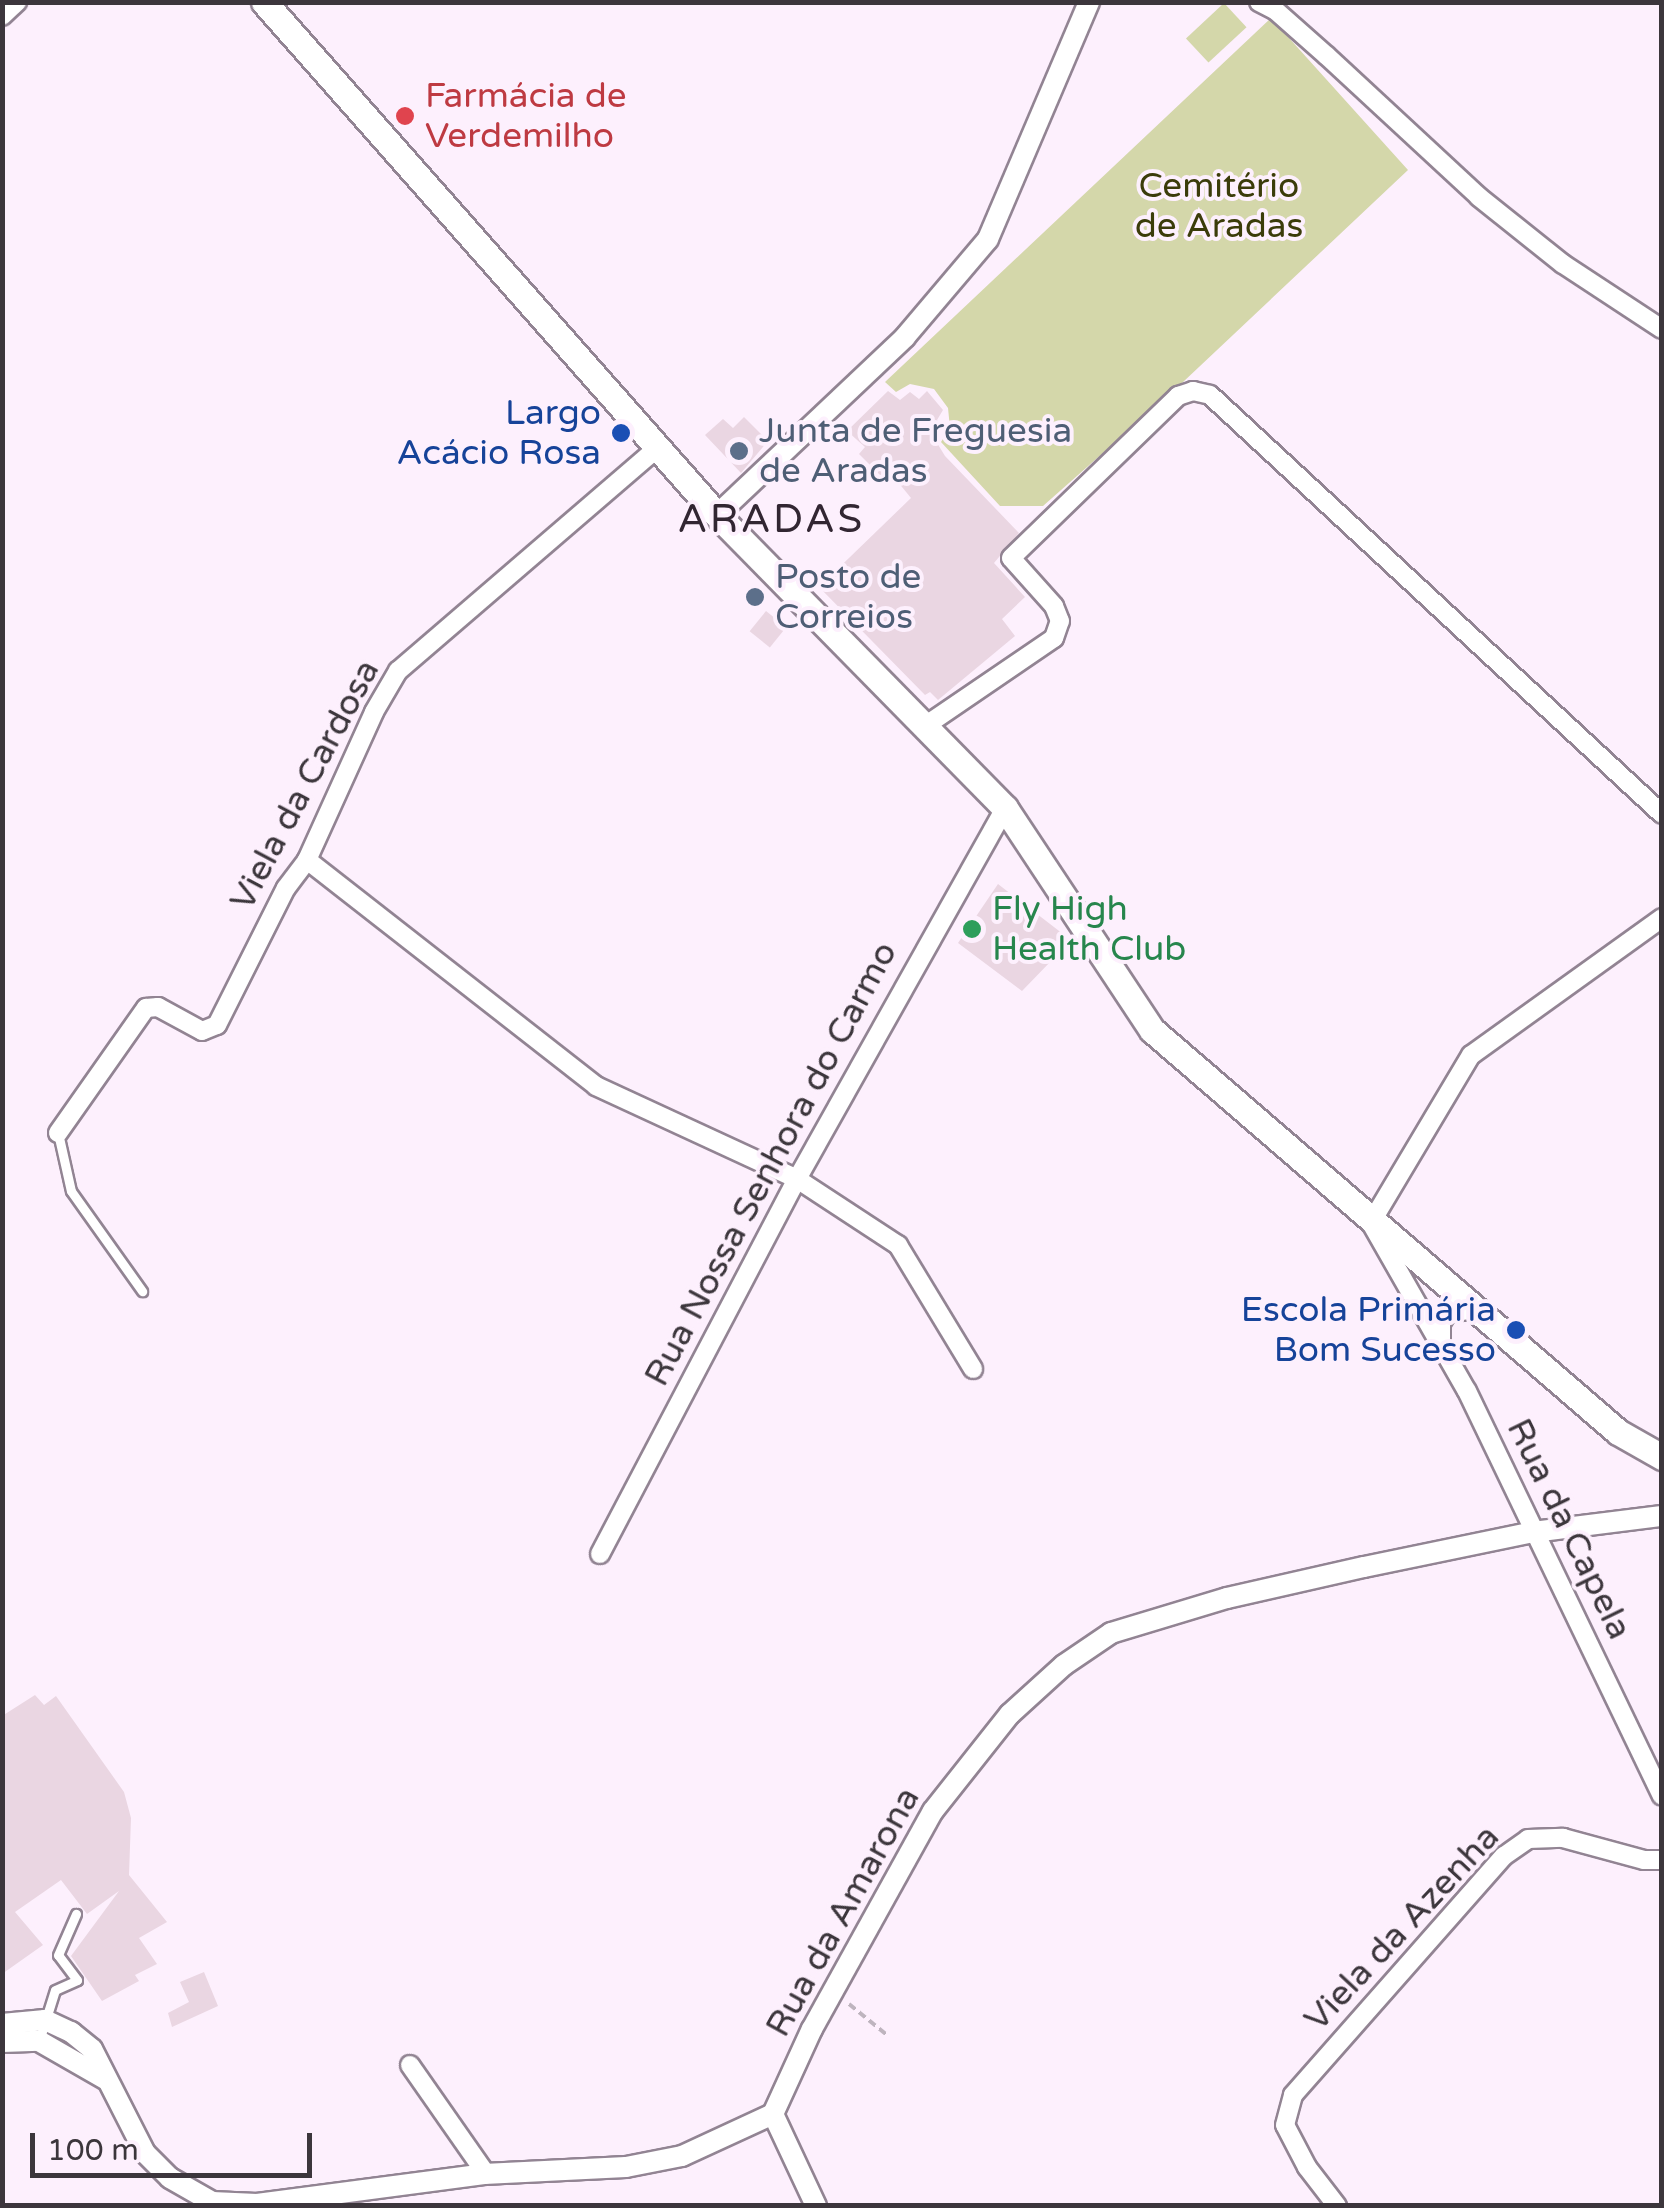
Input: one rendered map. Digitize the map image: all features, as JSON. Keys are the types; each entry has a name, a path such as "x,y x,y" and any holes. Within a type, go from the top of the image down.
{"main road":[{"path":"264,2 717,514 1004,808 1152,1030 1371,1223 1618,1432 1662,1457"}],"street":[{"path":"2,16 17,2"},
{"path":"717,514 906,337 988,239 1089,2"},
{"path":"1260,2 1327,56 1479,197 1563,264 1662,329"},
{"path":"925,726 1054,638 1060,622 1054,606 1011,558 1178,396 1193,391 1210,395 1662,814"},
{"name":"Viela da Cardosa","path":"58,1133 146,1008 158,1007 202,1030 217,1025 286,888 306,860 374,712 398,671 657,448"},
{"name":"Rua Nossa Senhora do Carmo","path":"600,1554 797,1179 1004,808"},
{"path":"306,860 596,1086 797,1179 898,1245 974,1368"},
{"path":"1371,1223 1470,1055 1662,918"},
{"name":"Rua da Capela","path":"1371,1223 1441,1345 1662,1796"},
{"path":"1441,1345 1447,1312 1474,1310"},
{"name":"Rua da Amarona","path":"773,2114 832,1994 933,1811 968,1761 1010,1714 1064,1665 1111,1633 1227,1598 1533,1532 1662,1516"},
{"name":"Viela da Azenha","path":"1337,2206 1306,2167 1285,2125 1294,2096 1504,1856 1528,1840 1563,1838 1662,1860"},
{"path":"2,2024 45,2020 72,2032 92,2049 145,2153 170,2178 212,2202 257,2204 486,2174 626,2166 682,2156 773,2114 816,2206"},
{"path":"2,2042 39,2041 107,2080"},
{"path":"410,2065 486,2174"}],"lane":[{"path":"58,1133 71,1191 142,1291"},
{"path":"39,2041 55,1990 78,1980 58,1955 76,1914"}],"path":[{"path":"832,1994 868,2015 887,2035"}],"green space":[{"path":"1224,3 1247,27 1208,63 1186,38"},
{"name":"Cemitério de Aradas","path":"1271,18 1408,170 1182,383 1043,506 1000,506 941,442 950,428 948,408 934,389 910,384 896,392 885,382"}],"building":[{"path":"888,391 900,400 910,392 919,399 927,391 943,410 937,420 943,428 934,438 945,456 1019,533 994,563 1025,597 1002,619 1015,636 938,700 930,692 925,695 819,587 911,498 893,476 886,481 859,454 865,447 847,431"},
{"name":"Junta de Freguesia de Aradas","path":"744,417 768,441 741,473 705,435 723,419 733,428"},
{"path":"766,611 786,627 770,648 750,631"},
{"path":"998,884 1063,934 1047,951 1054,958 1022,991 958,943"},
{"path":"35,1695 44,1705 56,1696 124,1792 131,1818 129,1875 167,1922 139,1938 157,1964 135,1975 139,1981 102,2001 71,1956 119,1891 87,1914 61,1880 15,1912 43,1945 2,1974 2,1716"},
{"path":"204,1972 218,2006 172,2027 168,2013 189,2002 180,1982"}],"place":[{"name":"Farmácia de Verdemilho","path":"405,116"},
{"name":"Largo Acácio Rosa","path":"621,433"},
{"name":"Junta de Freguesia de Aradas","path":"739,451"},
{"name":"Posto de Correios","path":"755,597"},
{"name":"Fly High Health Club","path":"972,929"},
{"name":"Escola Primária Bom Sucesso","path":"1516,1330"}],"district":[{"name":"ARADAS","path":"771,519"}]}
